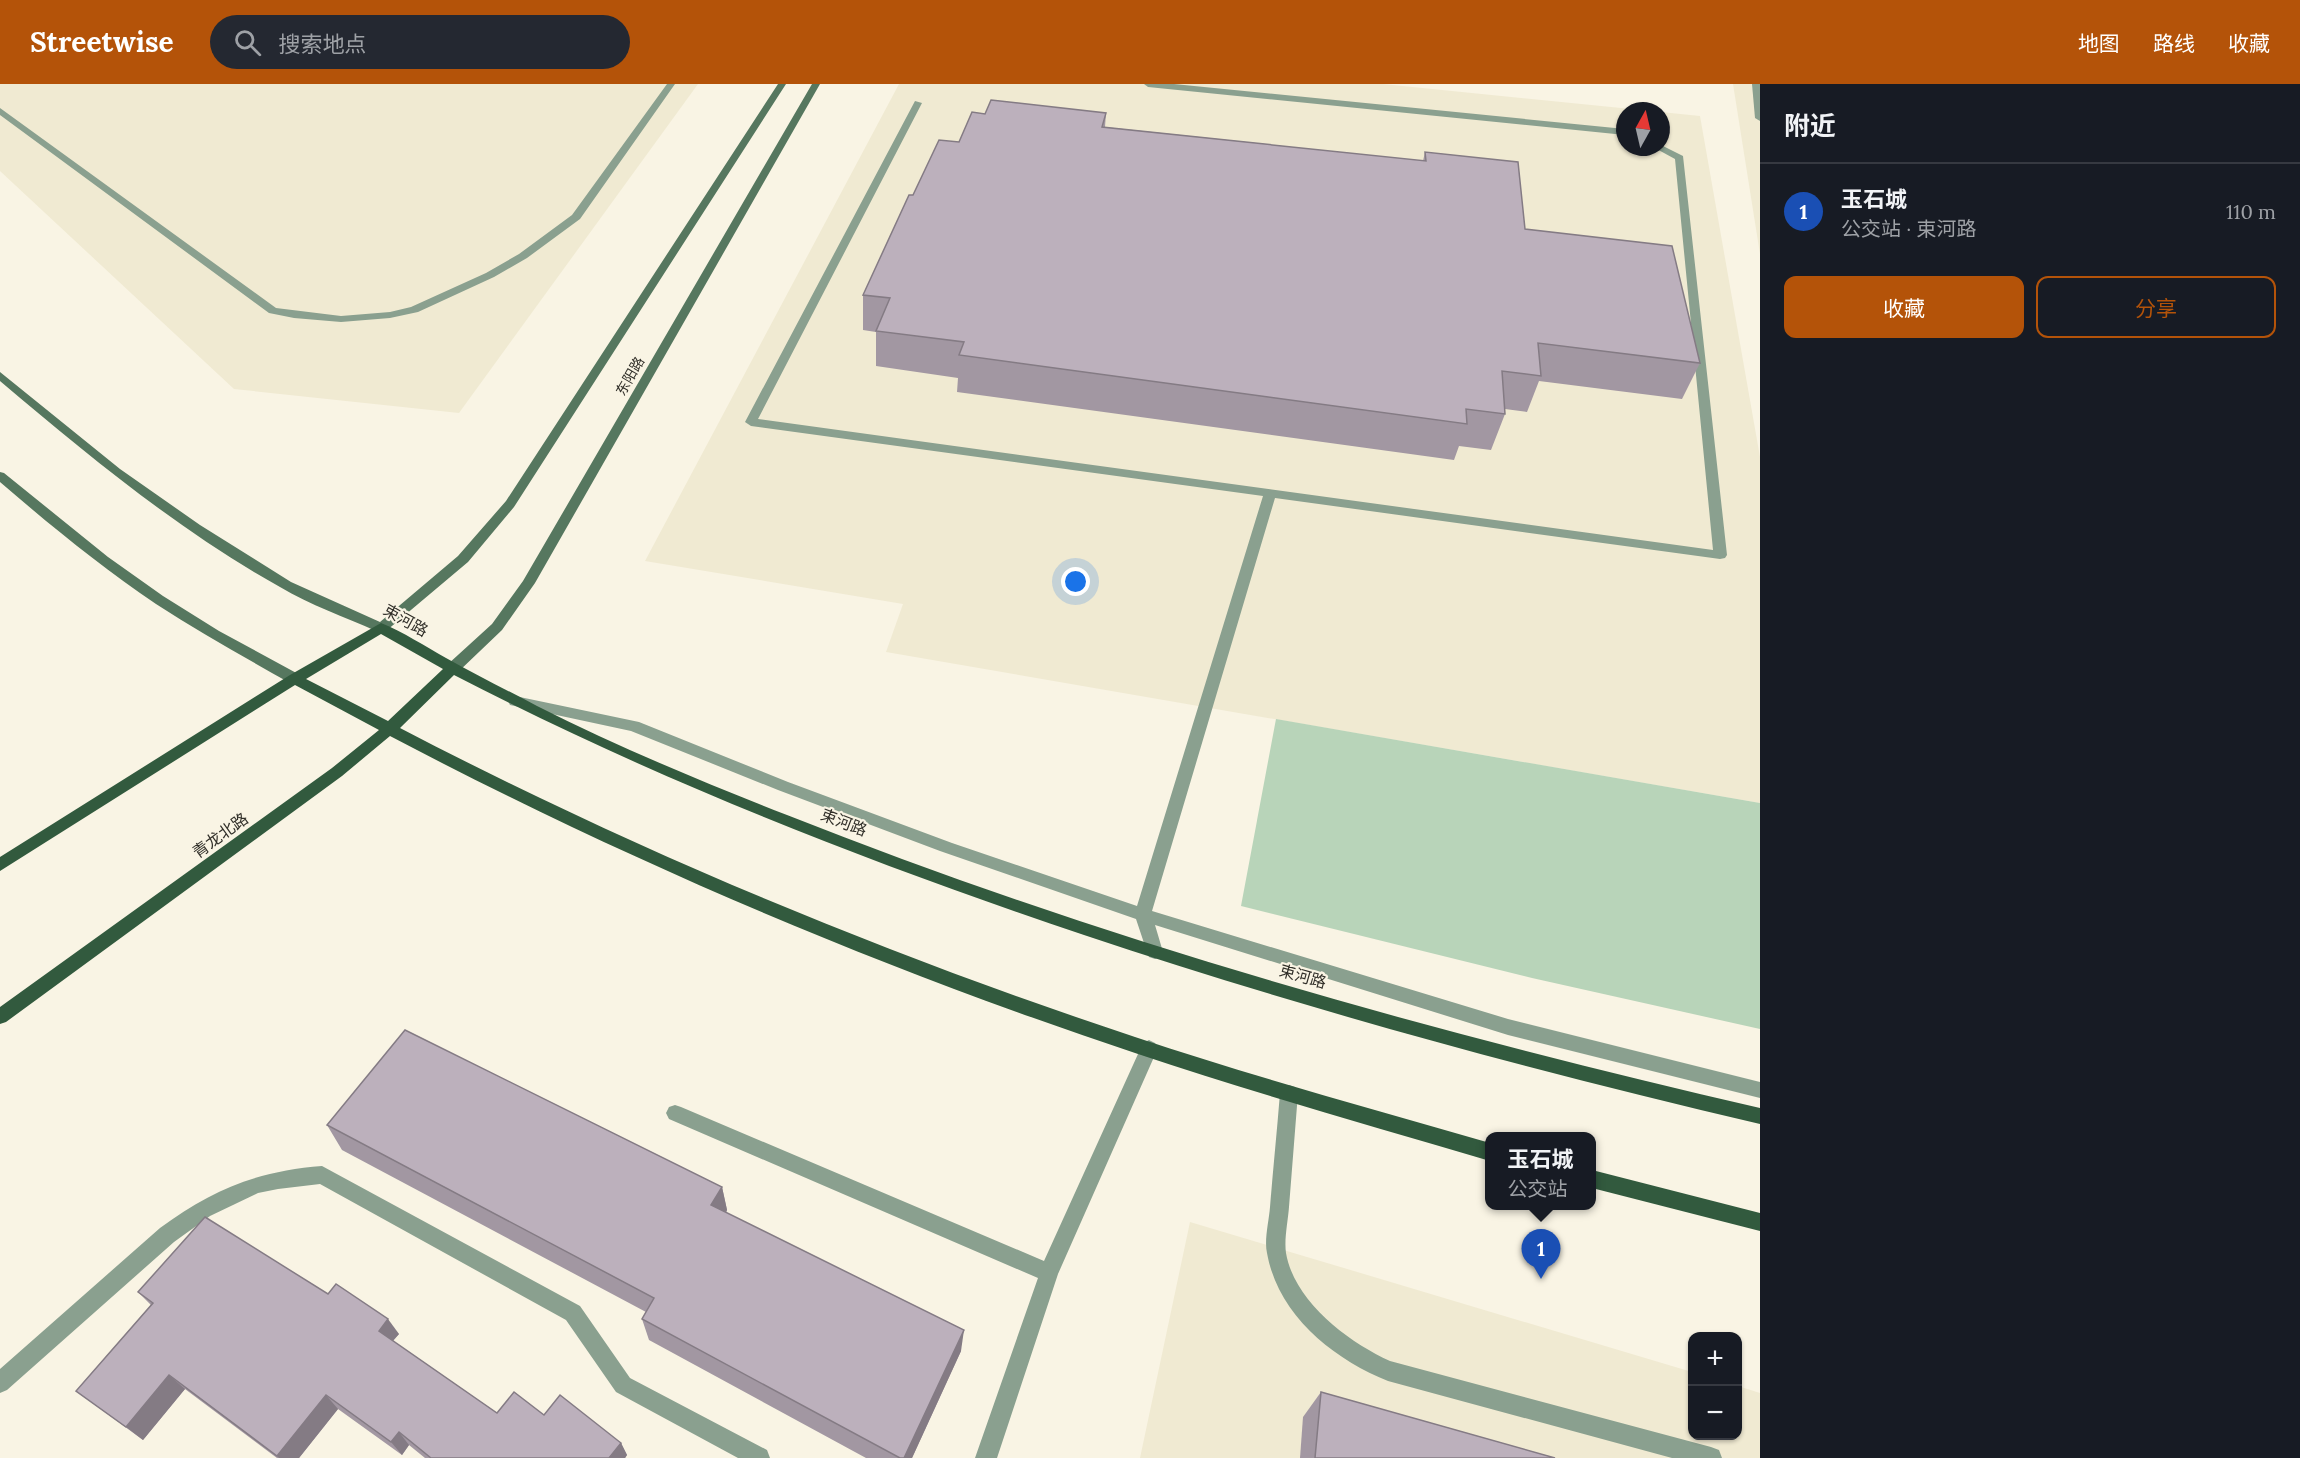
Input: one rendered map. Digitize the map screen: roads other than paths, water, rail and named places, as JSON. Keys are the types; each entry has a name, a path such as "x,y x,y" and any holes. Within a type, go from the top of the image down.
{"main road":[{"name":"东阳路","path":"381,628 463,559 510,504 782,84"},
{"name":"东阳路","path":"452,669 497,627 528,583 816,84"},
{"name":"束河路","path":"0,375 116,472 195,528 285,585 381,628 512,700 643,761 788,822 947,882 1155,952 1308,998 1502,1052 1760,1116"},
{"path":"0,476 40,511 120,571 213,634 389,729 583,828 736,895 904,963 1149,1048 1289,1093 1485,1151"},
{"path":"0,866 295,679 381,628"},
{"name":"青龙北路","path":"0,1017 337,772 389,729 452,669"},
{"path":"1596,1180 1760,1222"}],"lane":[{"path":"0,111 273,311 341,319 414,310 490,275 551,237 576,217 671,84"},
{"path":"1148,84 1616,131"},
{"path":"1756,84 1760,118"},
{"path":"918,103 751,422 1720,555 1680,158 1670,153"},
{"path":"1155,952 1143,915 1270,493"},
{"path":"512,700 634,726 783,786 946,847 1143,915 1308,967 1508,1027 1760,1090"},
{"path":"986,1458 1049,1273 1149,1048"},
{"path":"1289,1093 1276,1252 1287,1283 1307,1313 1331,1338 1358,1357 1388,1371 1711,1458"},
{"path":"675,1113 1049,1273"},
{"path":"0,1383 167,1235 196,1213 226,1196 259,1183 291,1176 322,1175 573,1313 622,1385 759,1458"}],"place":[{"name":"玉石城","path":"1541,1279"}]}
